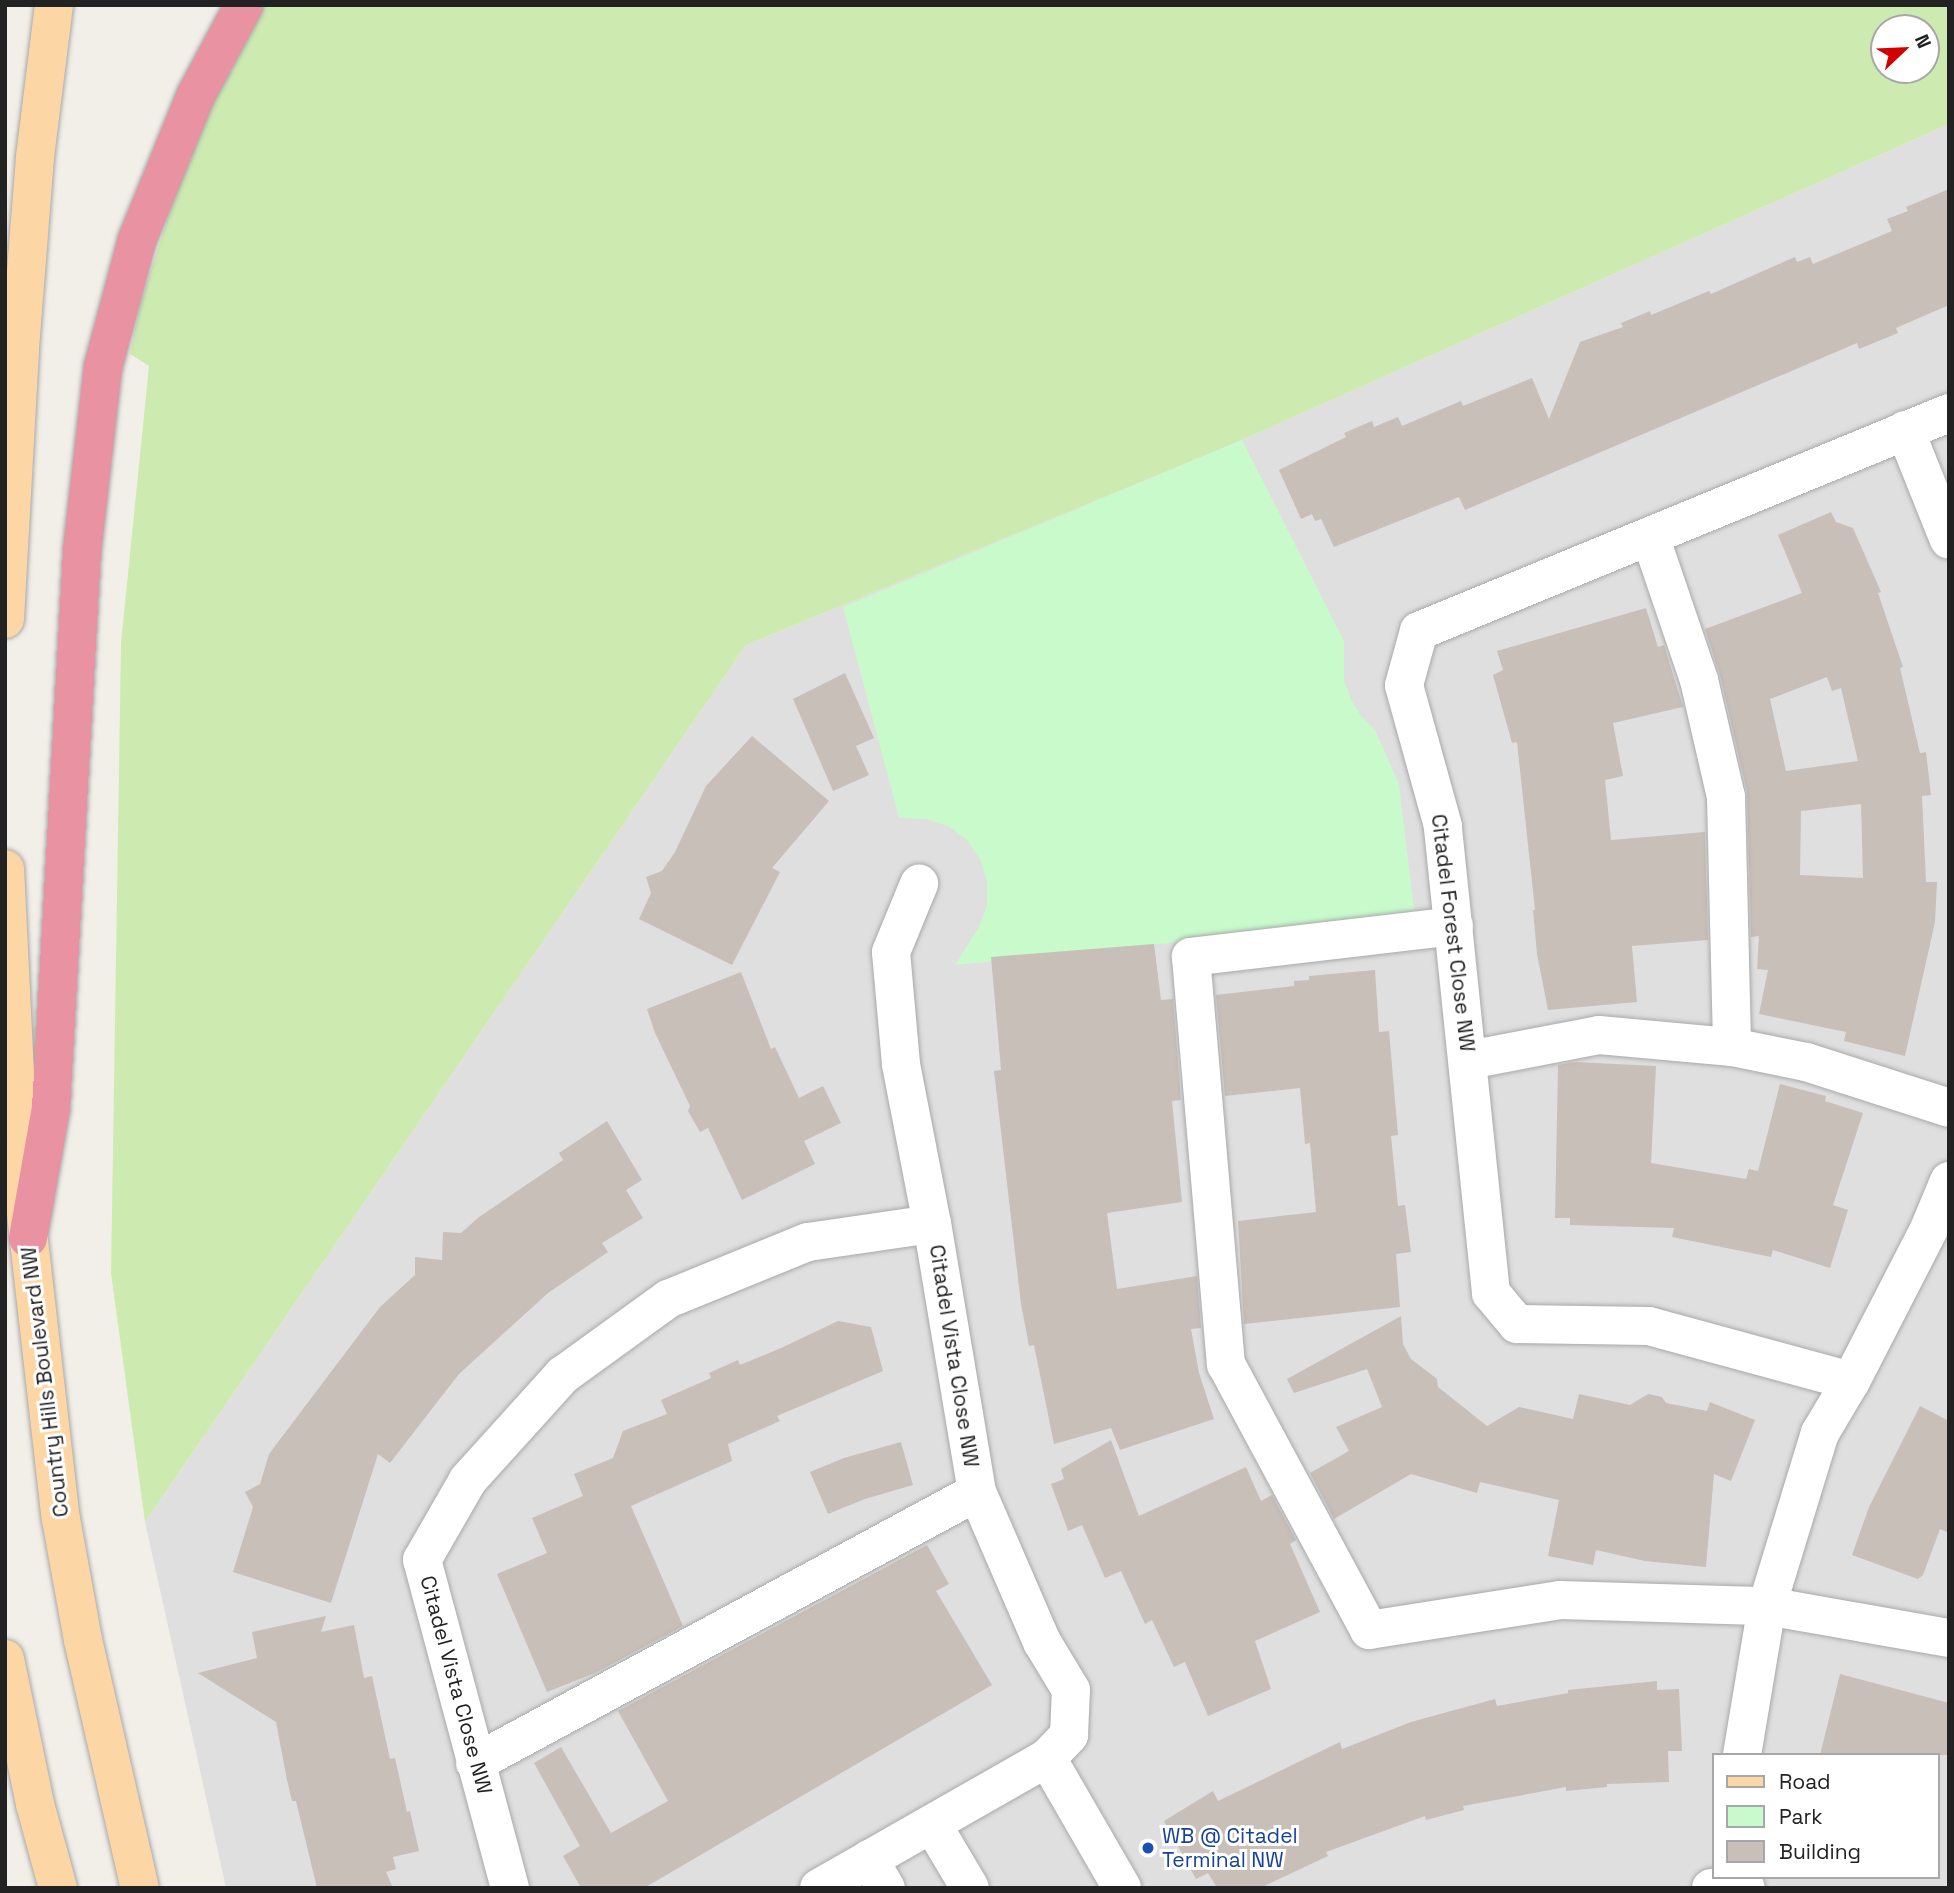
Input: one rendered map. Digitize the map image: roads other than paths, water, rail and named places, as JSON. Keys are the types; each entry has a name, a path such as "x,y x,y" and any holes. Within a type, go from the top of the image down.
{"highway":[{"path":"28,1238 51,1108 81,565 103,367 137,240 196,96 244,5"}],"main road":[{"path":"5,619 22,321 35,158 54,5"},
{"name":"Country Hills Boulevard NW","path":"5,869 19,1153 61,1519 83,1640 140,1888"},
{"path":"5,1659 35,1804 58,1888"}],"street":[{"name":"Citadel Forest Close NW","path":"1851,1381 1649,1326 1517,1324 1491,1293 1443,826 1404,684 1419,631 1949,413"},
{"path":"1905,430 1949,540"},
{"path":"1650,536 1699,680 1726,797 1732,1047"},
{"path":"919,884 891,952 901,1064 932,1224"},
{"path":"1454,926 1191,957 1226,1364 1369,1630 1560,1600 1767,1606 1949,1638"},
{"path":"1469,1060 1599,1035 1732,1047 1806,1062 1949,1108"},
{"path":"1742,1753 1767,1606 1820,1433 1851,1381 1929,1228 1949,1181"},
{"name":"Citadel Vista Close NW","path":"510,1888 422,1560 468,1480 563,1375 668,1299 808,1242 932,1224 977,1492 1042,1642 1071,1690 1069,1735 1047,1758 932,1824 878,1873 819,1888"},
{"path":"475,1763 977,1492"},
{"path":"1047,1758 1122,1888"},
{"path":"932,1824 970,1888"}],"place":[{"name":"WB @ Citadel Terminal NW","path":"1148,1848"}]}
